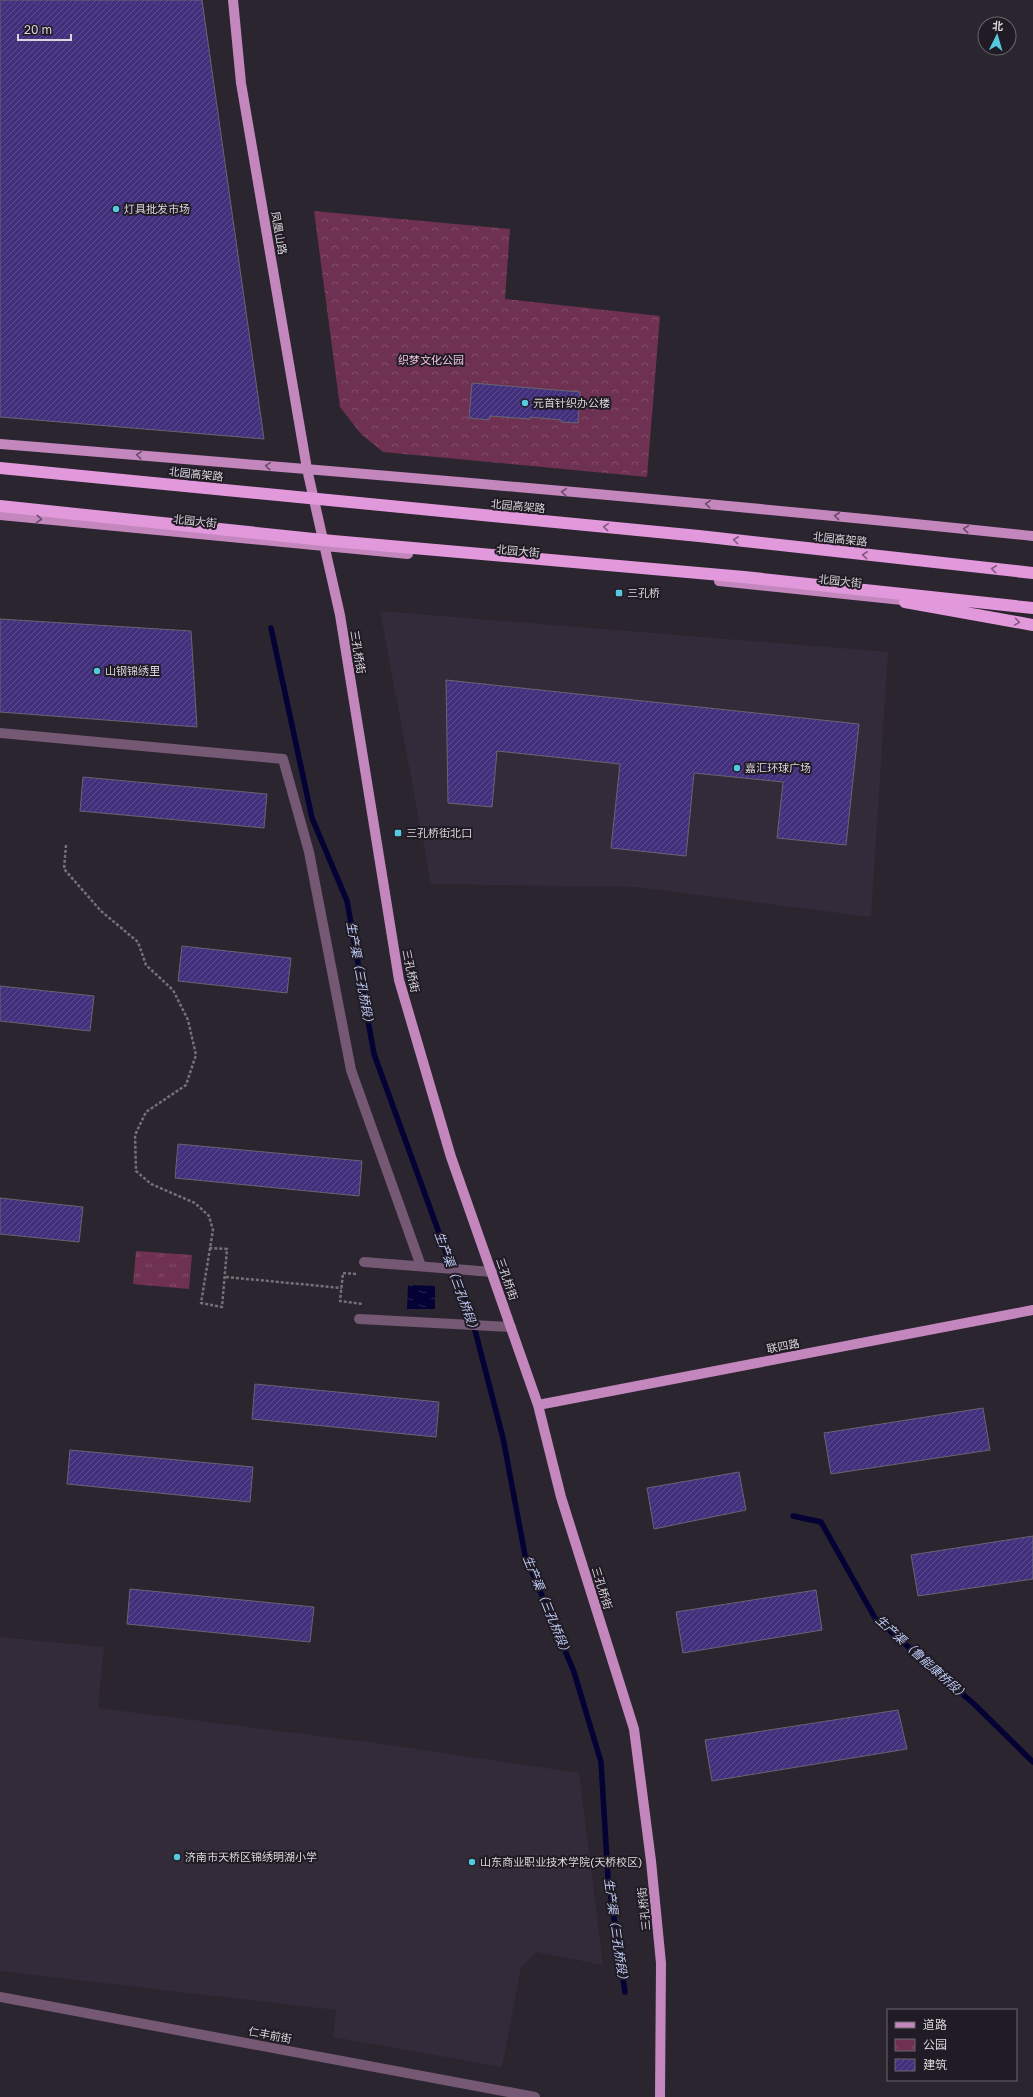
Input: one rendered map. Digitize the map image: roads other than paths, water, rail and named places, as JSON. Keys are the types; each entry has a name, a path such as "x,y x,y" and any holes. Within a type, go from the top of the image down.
{"highway":[{"name":"北园高架路","path":"0,468 699,536 1033,572"},
{"path":"0,506 333,541 744,577 1033,608"},
{"path":"744,577 837,588 970,615 1033,625"}],"main road":[{"name":"凤凰山路","path":"233,0 241,83 307,469"},
{"path":"0,444 822,514 1033,536"},
{"name":"三孔桥街","path":"307,469 326,547 340,615 399,980 452,1157 538,1405 561,1497 634,1729 651,1861 661,1963 660,2097"},
{"name":"北园大街","path":"0,515 326,547 683,577 1033,614"},
{"name":"联四路","path":"538,1405 1033,1310"}],"street":[{"path":"0,733 283,759 309,852 351,1070 421,1266"},
{"path":"364,1262 492,1272"},
{"path":"359,1319 511,1328"},
{"name":"仁丰前街","path":"0,1997 535,2097"}],"water":[{"path":"408,1285 435,1286 435,1309 407,1309"}],"waterway":[{"name":"生产渠（三孔桥段）","path":"271,628 312,818 347,901 374,1054 446,1252 471,1315 503,1438 525,1555 574,1672 601,1762 608,1878 625,1992"},
{"name":"生产渠（鲁能康桥段）","path":"793,1516 821,1522 875,1618 974,1704 1033,1762"}],"place":[{"name":"灯具批发市场","path":"116,209"},
{"name":"元首针织办公楼","path":"525,403"},
{"name":"三孔桥","path":"619,593"},
{"name":"山钢锦绣里","path":"97,671"},
{"name":"嘉汇环球广场","path":"737,768"},
{"name":"三孔桥街北口","path":"398,833"},
{"name":"济南市天桥区锦绣明湖小学","path":"177,1857"},
{"name":"山东商业职业技术学院(天桥校区)","path":"472,1862"}],"park label":[{"name":"织梦文化公园","path":"431,360"}]}
